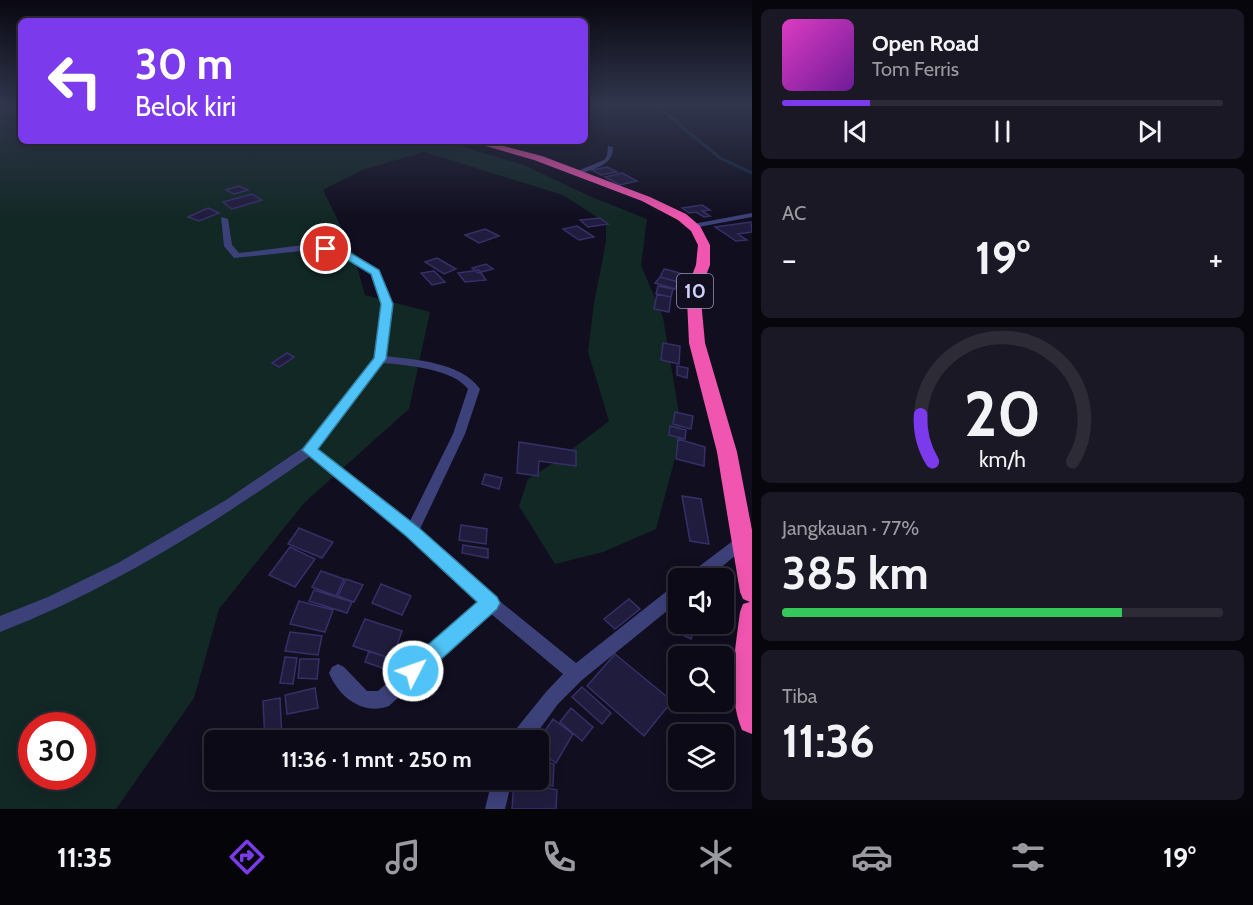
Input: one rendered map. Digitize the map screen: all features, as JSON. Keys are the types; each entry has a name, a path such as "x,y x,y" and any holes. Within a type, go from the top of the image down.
{"highway":[{"path":"484,144 538,158 577,173 662,207 693,226"},
{"name":"10","path":"693,226 704,245 703,265 696,283 694,300 697,343 727,452 752,592"},
{"path":"752,612 746,678 752,720"}],"street":[{"path":"577,173 606,161 610,156 610,147"},
{"path":"693,226 752,215"},
{"path":"0,624 54,602 123,568 231,504 309,450 380,359 387,304 376,273 341,251 311,247 237,256 228,246 224,219"},
{"path":"380,359 419,363 467,380 474,389 459,434 412,531"},
{"path":"309,450 412,531 490,603 576,674"},
{"path":"709,568 743,541"},
{"path":"527,730 552,698 576,674 668,600"},
{"path":"338,673 357,696 365,701 372,702 382,699 490,603"},
{"path":"495,809 500,790"}],"green space":[{"path":"0,143 453,144 524,165 589,196 647,219 641,265 663,317 682,432 656,529 603,552 555,564 519,506 528,479 558,460 609,421 588,352 594,303 606,242 606,223 563,195 424,152 362,170 323,190 352,249 365,295 430,312 409,409 304,503 219,609 194,698 116,809 0,809"}],"building":[{"path":"607,167 617,172 601,175 592,170"},
{"path":"622,173 637,181 620,185 605,177"},
{"path":"239,186 248,190 234,194 226,190"},
{"path":"252,194 262,200 232,209 223,202"},
{"path":"702,205 710,210 702,211 710,216 704,217 696,212 689,213 682,208"},
{"path":"208,208 219,213 199,221 188,217"},
{"path":"600,218 608,224 588,227 580,220"},
{"path":"751,222 752,232 738,234 747,240 736,241 715,227"},
{"path":"577,226 594,237 579,240 563,229"},
{"path":"485,229 499,236 479,243 465,235"},
{"path":"437,258 456,269 444,274 425,262"},
{"path":"486,264 493,269 478,273 472,268"},
{"path":"664,269 683,274 678,282 660,277"},
{"path":"479,270 486,280 465,282 458,273"},
{"path":"434,271 445,282 432,285 421,273"},
{"path":"660,277 678,282 675,289 655,283"},
{"path":"658,286 673,289 671,297 656,294"},
{"path":"657,294 671,297 669,312 654,309"},
{"path":"663,343 680,346 679,364 661,360"},
{"path":"287,353 294,357 279,367 272,363"},
{"path":"677,366 688,368 687,378 677,375"},
{"path":"675,412 693,416 691,429 673,424"},
{"path":"670,426 686,430 685,439 669,435"},
{"path":"678,439 705,447 704,466 676,459"},
{"path":"519,442 576,451 576,466 539,461 538,476 517,473"},
{"path":"485,474 502,478 499,489 482,484"},
{"path":"682,496 701,499 709,544 690,541"},
{"path":"461,525 487,529 486,544 459,540"},
{"path":"299,528 333,542 322,558 288,544"},
{"path":"463,545 488,549 488,558 462,553"},
{"path":"290,547 315,559 295,587 269,575"},
{"path":"321,571 344,579 336,596 312,587"},
{"path":"346,579 363,585 354,602 338,596"},
{"path":"381,584 411,596 402,615 372,603"},
{"path":"314,590 352,602 347,613 309,601"},
{"path":"629,599 640,609 615,629 604,619"},
{"path":"299,601 333,610 325,632 290,624"},
{"path":"365,619 402,631 392,659 353,646"},
{"path":"290,632 322,636 318,655 285,651"},
{"path":"680,634 693,634 691,639"},
{"path":"369,651 392,659 388,670 365,662"},
{"path":"615,654 668,698 668,706 644,736 587,686"},
{"path":"285,657 297,658 293,684 280,683"},
{"path":"300,659 319,659 317,679 298,678"},
{"path":"582,687 611,713 602,724 572,697"},
{"path":"315,688 318,708 287,714 285,695"},
{"path":"280,698 281,730 264,730 263,701"},
{"path":"571,708 593,727 582,741 560,722"},
{"path":"553,719 573,734 556,763 549,758 549,730 546,730"},
{"path":"549,763 554,764 553,786 549,785"},
{"path":"549,788 557,790 556,809 512,809 513,790 549,790"}],"waterway":[{"path":"702,143 720,158 752,173"}],"route":[{"path":"326,249 341,251 376,273 387,304 380,359 309,450 412,531 490,603 413,671"}]}
